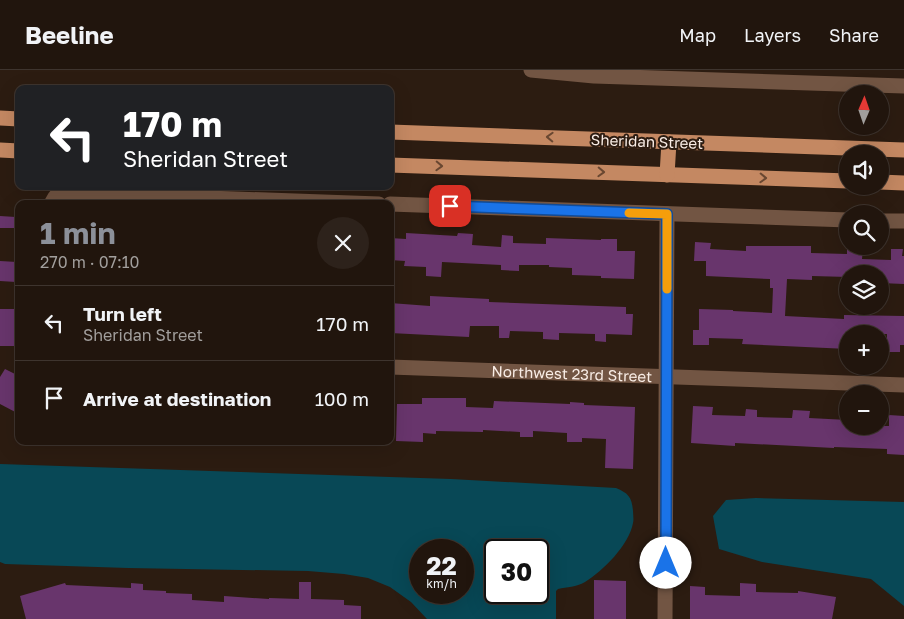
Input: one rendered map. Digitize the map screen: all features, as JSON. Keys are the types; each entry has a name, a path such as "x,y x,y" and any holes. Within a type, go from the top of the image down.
{"main road":[{"path":"0,118 15,119"},
{"name":"Sheridan Street","path":"394,132 904,150"},
{"path":"667,175 669,142"},
{"path":"0,150 15,151"},
{"path":"394,164 839,181"},
{"path":"889,182 904,183"}],"street":[{"path":"532,70 904,86"},
{"path":"53,200 55,197 68,193 266,200"},
{"path":"394,204 839,220"},
{"path":"665,619 667,214"},
{"path":"889,220 904,221"},
{"name":"Northwest 23rd Street","path":"394,367 904,385"}],"water":[{"path":"0,464 451,479 616,488 629,496 633,511 631,531 614,557 585,582 556,591 556,619 427,619 413,604 474,604 474,539 409,539 409,601 390,587 368,578 344,574 308,571 5,564 0,562"},
{"path":"756,498 904,502 904,606 871,579 762,562 719,549 713,516 726,500"}],"building":[{"path":"0,216 15,217 15,228 0,228"},
{"path":"406,233 457,236 458,233 473,234 472,245 501,247 502,235 513,236 513,243 546,244 546,238 617,239 617,251 635,251 634,279 572,275 572,268 549,267 549,265 519,265 519,271 501,270 501,265 442,262 441,277 426,276 426,267 404,266 405,261 394,260 394,238 406,239"},
{"path":"695,242 711,243 710,249 746,251 746,246 811,246 811,253 862,255 862,259 891,260 891,249 903,249 904,284 889,283 889,265 839,265 839,277 812,276 812,280 787,279 785,316 844,319 844,315 904,316 904,345 900,345 900,352 889,352 889,325 839,325 839,349 742,344 743,339 709,338 709,345 693,345 693,330 699,330 699,309 772,313 773,288 770,288 770,279 706,276 706,261 694,261"},
{"path":"0,261 15,262 15,282 0,281"},
{"path":"430,296 489,299 489,302 626,307 626,314 633,314 632,335 606,334 606,342 595,341 595,334 559,333 559,340 543,339 543,332 510,331 509,338 499,338 499,326 470,326 469,337 394,333 394,303 430,306"},
{"path":"0,309 15,309 15,346 0,346"},
{"path":"5,369 15,374 15,412 0,404 0,377"},
{"path":"422,398 466,398 466,407 493,408 494,401 570,404 570,402 584,403 584,405 635,407 633,469 605,468 606,439 582,438 582,442 567,442 567,433 533,431 533,437 520,437 520,432 483,430 483,432 436,431 436,434 423,433 423,442 396,441 397,404 422,404"},
{"path":"693,406 713,407 712,415 745,416 746,409 757,410 757,417 792,418 793,410 810,411 809,418 839,420 839,435 889,435 889,415 904,416 904,455 887,454 887,449 735,443 735,446 691,443"},
{"path":"594,580 626,581 626,619 594,619"},
{"path":"299,582 311,582 311,599 344,600 344,605 361,606 361,619 26,619 20,596 65,583 66,585 131,588 131,583 143,584 143,590 192,594 192,600 224,602 224,596 299,599"},
{"path":"740,583 756,584 756,592 798,593 798,591 836,597 832,619 690,619 690,586 705,587 705,595 740,596"}],"slow traffic":[{"path":"629,213 667,214 667,289"}],"route":[{"path":"450,206 667,214 666,563"}]}
